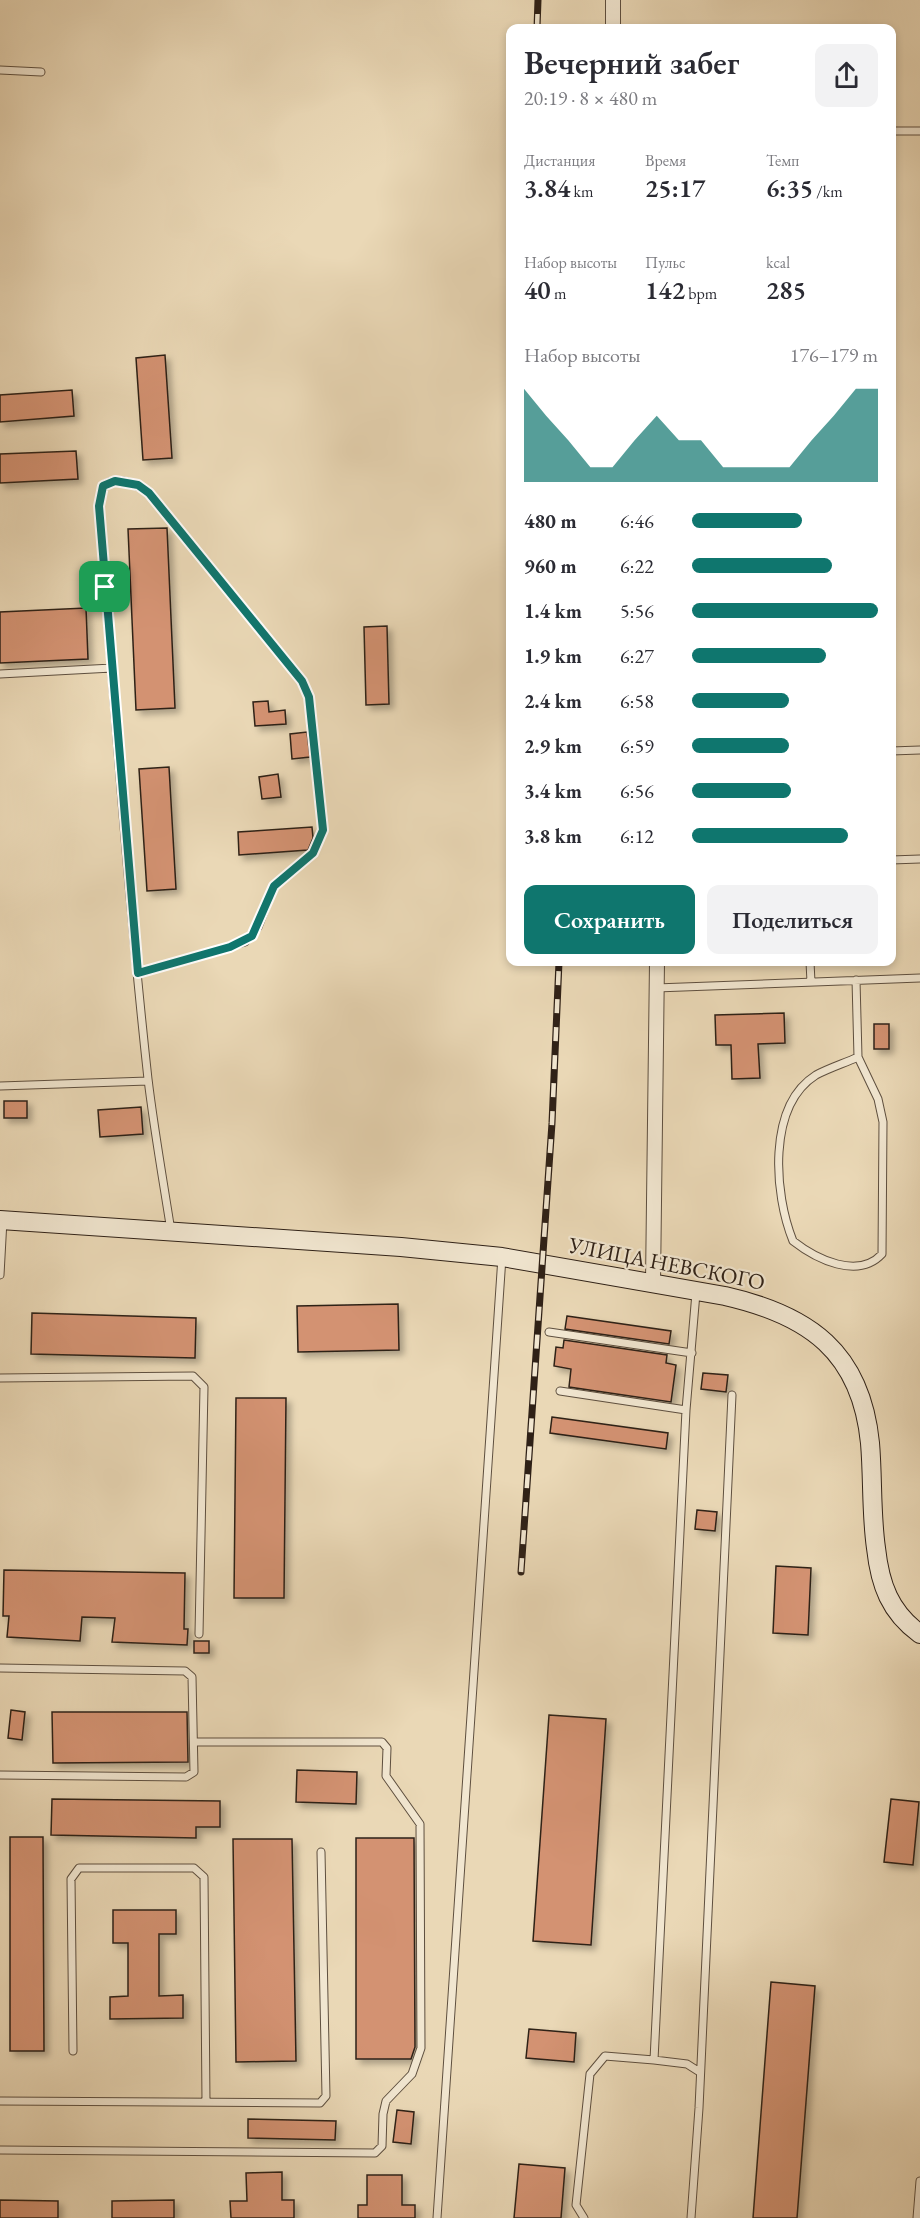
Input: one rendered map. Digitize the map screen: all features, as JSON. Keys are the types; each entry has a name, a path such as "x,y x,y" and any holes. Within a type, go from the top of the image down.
{"main road":[{"name":"УЛИЦА НЕВСКОГО","path":"1,1220 401,1247 502,1257 696,1290 759,1304 789,1315 816,1332 843,1362 860,1400 868,1430 873,1529 883,1583 898,1616 920,1634"}],"street":[{"path":"613,0 613,24"},
{"path":"653,1282 657,966"}],"lane":[{"path":"0,70 41,72"},
{"path":"896,131 920,131"},
{"path":"138,973 230,947 252,936 274,886 313,853 323,830 309,697 302,681 149,493 138,485 115,481 103,486 98,499 138,973 148,1081 171,1233"},
{"path":"0,674 112,668"},
{"path":"896,751 920,750"},
{"path":"896,860 920,860"},
{"path":"810,966 811,982"},
{"path":"656,988 920,978"},
{"path":"856,980 858,1057 878,1099 883,1122 882,1254 874,1263 861,1268 843,1266 793,1241 782,1204 780,1180 782,1123 790,1103 816,1076 858,1057"},
{"path":"0,1086 148,1081"},
{"path":"0,1275 1,1220"},
{"path":"437,2218 502,1257"},
{"path":"654,2060 686,1410 696,1290"},
{"path":"549,1332 692,1353"},
{"path":"0,1378 193,1376 204,1387 198,1634"},
{"path":"560,1391 686,1410"},
{"path":"691,2218 732,1395"},
{"path":"0,1668 185,1671 192,1677 194,1742 194,1772 186,1777 0,1775"},
{"path":"0,2150 375,2153 382,2145 383,2114 386,2101 412,2074 420,2048 420,1824 386,1776 387,1748 382,1742 194,1742"},
{"path":"0,2101 320,2103 326,2096 321,1852"},
{"path":"73,2051 71,1879 80,1868 194,1868 204,1877 206,2102"},
{"path":"584,2218 576,2205 590,2074 605,2056 687,2064 698,2072"},
{"path":"917,2218 920,2181"}],"building":[{"path":"165,355 172,458 143,460 136,358"},
{"path":"72,390 74,416 0,422 0,395"},
{"path":"76,451 78,479 0,483 0,454"},
{"path":"167,528 175,708 136,710 128,529"},
{"path":"86,608 88,659 0,663 0,612"},
{"path":"387,626 389,704 366,705 364,627"},
{"path":"268,701 269,712 285,710 286,724 255,726 253,702"},
{"path":"307,732 310,757 292,759 290,734"},
{"path":"169,767 176,889 147,891 139,769"},
{"path":"278,774 281,797 262,799 259,777"},
{"path":"312,827 313,838 308,850 239,855 238,832"},
{"path":"784,1013 785,1043 758,1044 760,1078 732,1079 731,1045 716,1045 715,1015"},
{"path":"874,1024 889,1024 889,1049 874,1049"},
{"path":"4,1101 27,1101 27,1118 4,1118"},
{"path":"141,1107 143,1134 100,1137 98,1110"},
{"path":"398,1304 399,1350 298,1352 297,1306"},
{"path":"32,1313 196,1318 195,1358 31,1354"},
{"path":"567,1316 671,1331 669,1344 565,1329"},
{"path":"564,1340 667,1355 666,1363 676,1365 671,1402 569,1387 571,1369 554,1366 556,1347 563,1348"},
{"path":"703,1373 728,1375 726,1392 701,1389"},
{"path":"236,1398 286,1398 284,1598 234,1598"},
{"path":"552,1417 668,1433 666,1449 550,1433"},
{"path":"697,1510 717,1512 715,1531 695,1529"},
{"path":"776,1566 811,1568 808,1635 773,1633"},
{"path":"4,1570 185,1573 184,1629 188,1629 187,1645 112,1642 115,1618 82,1617 80,1641 7,1637 9,1616 3,1616"},
{"path":"194,1641 209,1641 209,1653 194,1653"},
{"path":"11,1710 25,1712 22,1740 8,1738"},
{"path":"52,1712 187,1712 188,1762 53,1763"},
{"path":"549,1715 606,1719 591,1945 533,1941"},
{"path":"297,1770 357,1772 356,1804 296,1802"},
{"path":"52,1799 220,1801 220,1827 196,1827 196,1838 51,1835"},
{"path":"891,1799 919,1802 913,1865 884,1862"},
{"path":"10,1837 43,1837 44,2051 10,2051"},
{"path":"356,1838 414,1838 415,2047 411,2059 356,2059"},
{"path":"233,1839 292,1839 296,2061 236,2062"},
{"path":"113,1910 176,1910 176,1934 159,1934 159,1996 183,1995 183,2018 110,2019 110,1997 128,1996 128,1943 113,1943"},
{"path":"771,1982 815,1986 797,2218 753,2218"},
{"path":"529,2029 576,2033 574,2062 526,2058"},
{"path":"397,2110 414,2112 411,2144 393,2142"},
{"path":"248,2119 336,2121 335,2140 248,2138"},
{"path":"519,2164 565,2168 561,2218 514,2218"},
{"path":"282,2172 282,2200 294,2200 294,2218 231,2218 230,2201 247,2201 246,2173"},
{"path":"367,2175 402,2175 402,2205 415,2205 415,2218 358,2218 358,2205 367,2205"},
{"path":"0,2200 58,2201 58,2218 0,2218"},
{"path":"174,2200 174,2218 112,2218 112,2201"}],"railway":[{"path":"537,24 538,0"},
{"path":"521,1572 552,1123 559,966"}],"route":[{"path":"107,482 126,482 138,485 149,493 302,681 309,697 323,830 313,853 274,886 258,927 245,942 138,973 130,889 105,587 98,499 100,492 107,482"}]}
